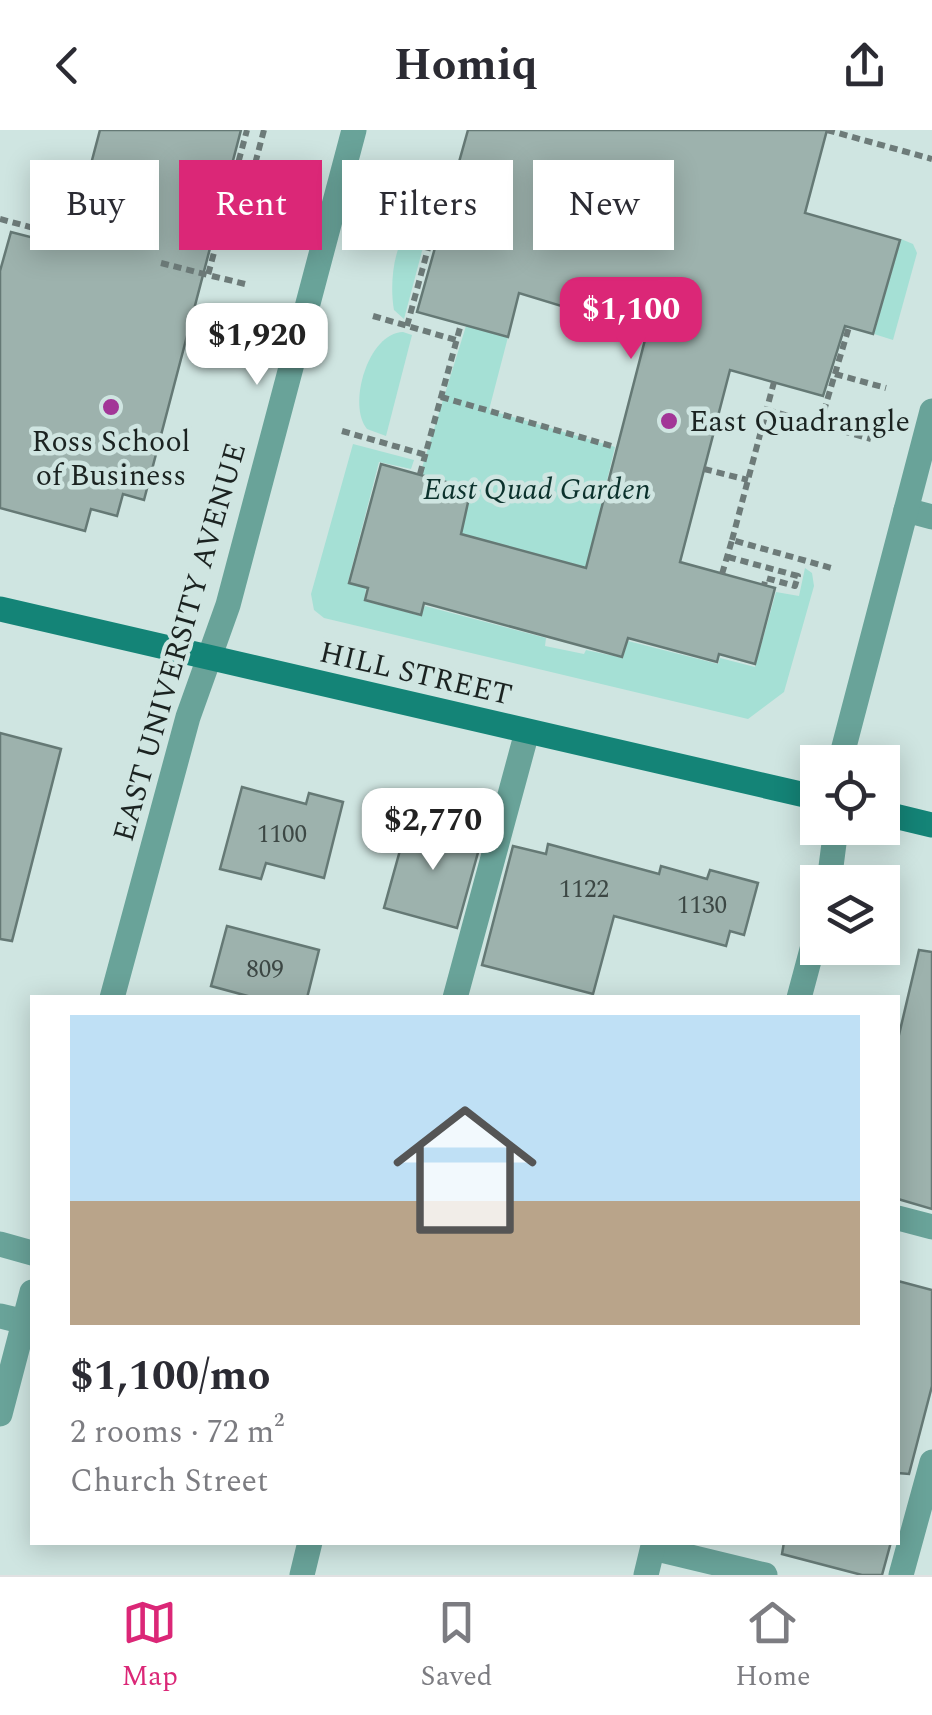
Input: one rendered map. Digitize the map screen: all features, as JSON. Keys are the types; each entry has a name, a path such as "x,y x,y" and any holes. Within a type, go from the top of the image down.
{"street":[{"name":"EAST UNIVERSITY AVENUE","path":"113,995 188,717 211,660 354,130"},
{"path":"844,745 932,411"},
{"path":"906,510 932,517"},
{"name":"HILL STREET","path":"0,610 800,794"},
{"path":"456,995 526,732"},
{"path":"900,818 932,825"},
{"path":"800,995 808,965"},
{"path":"900,1219 932,1227"},
{"path":"0,1244 30,1252"},
{"path":"0,1414 12,1319 30,1295"},
{"path":"900,1575 932,1462"},
{"path":"302,1575 309,1545"},
{"path":"646,1575 654,1545 764,1575"}],"path":[{"path":"208,275 247,130"},
{"path":"256,160 264,130"},
{"path":"827,130 932,159"},
{"path":"0,219 30,227"},
{"path":"407,326 430,250"},
{"path":"161,262 245,284"},
{"path":"373,316 456,340"},
{"path":"420,474 462,324"},
{"path":"820,424 849,327"},
{"path":"835,374 886,388"},
{"path":"722,574 774,382"},
{"path":"441,397 615,446"},
{"path":"767,410 871,439"},
{"path":"342,431 426,455"},
{"path":"704,468 748,480"},
{"path":"732,540 835,568"},
{"path":"728,557 798,576"},
{"path":"764,585 766,578 795,586 803,560"}],"green space":[{"path":"901,239 913,244 917,253 893,340 874,334"},
{"path":"398,250 422,250 404,319 394,310"},
{"name":"East Quad Garden","path":"466,326 508,337 489,410 615,447 586,568 461,534 471,489 420,474"},
{"path":"403,332 412,335 386,436 367,429 361,418 360,388 380,344"},
{"path":"353,444 414,460 411,469 379,462 348,582 366,588 364,601 421,616 425,606 546,638 545,646 584,654 586,650 623,658 628,641 718,664 720,658 755,667 776,592 799,596 805,568 812,573 814,586 784,692 748,719 324,618 314,610 311,594"}],"building":[{"path":"100,130 241,130 233,160 179,160 179,250 210,250 144,500 123,494 117,516 91,509 85,531 0,508 0,271 11,232 30,237 30,250 159,250 159,160 92,160"},
{"name":"East Quadrangle","path":"468,130 827,130 805,213 900,240 873,334 845,326 823,396 730,370 680,562 775,588 755,664 719,654 717,662 628,638 622,657 424,603 421,615 365,600 368,588 349,583 381,464 471,489 461,534 586,568 647,332 519,293 508,337 417,312 434,250 513,250 513,160 460,160"},
{"path":"0,733 61,749 12,941 0,939"},
{"path":"242,787 306,804 309,793 343,802 324,878 266,863 261,879 220,869"},
{"path":"409,818 482,838 457,928 384,908"},
{"path":"548,844 659,874 661,866 707,879 710,870 758,883 744,935 730,931 726,946 614,916 593,994 482,965 513,846 546,854"},
{"path":"227,926 319,950 308,995 244,995 211,986"},
{"path":"919,950 932,952 932,1209 900,1200 900,1031"},
{"path":"900,1282 932,1290 932,1386 909,1474 900,1473"},
{"path":"784,1545 890,1545 882,1575 862,1575 782,1554"}],"place":[{"name":"Ross School of Business","path":"111,407"},
{"name":"East Quadrangle","path":"669,421"}]}
